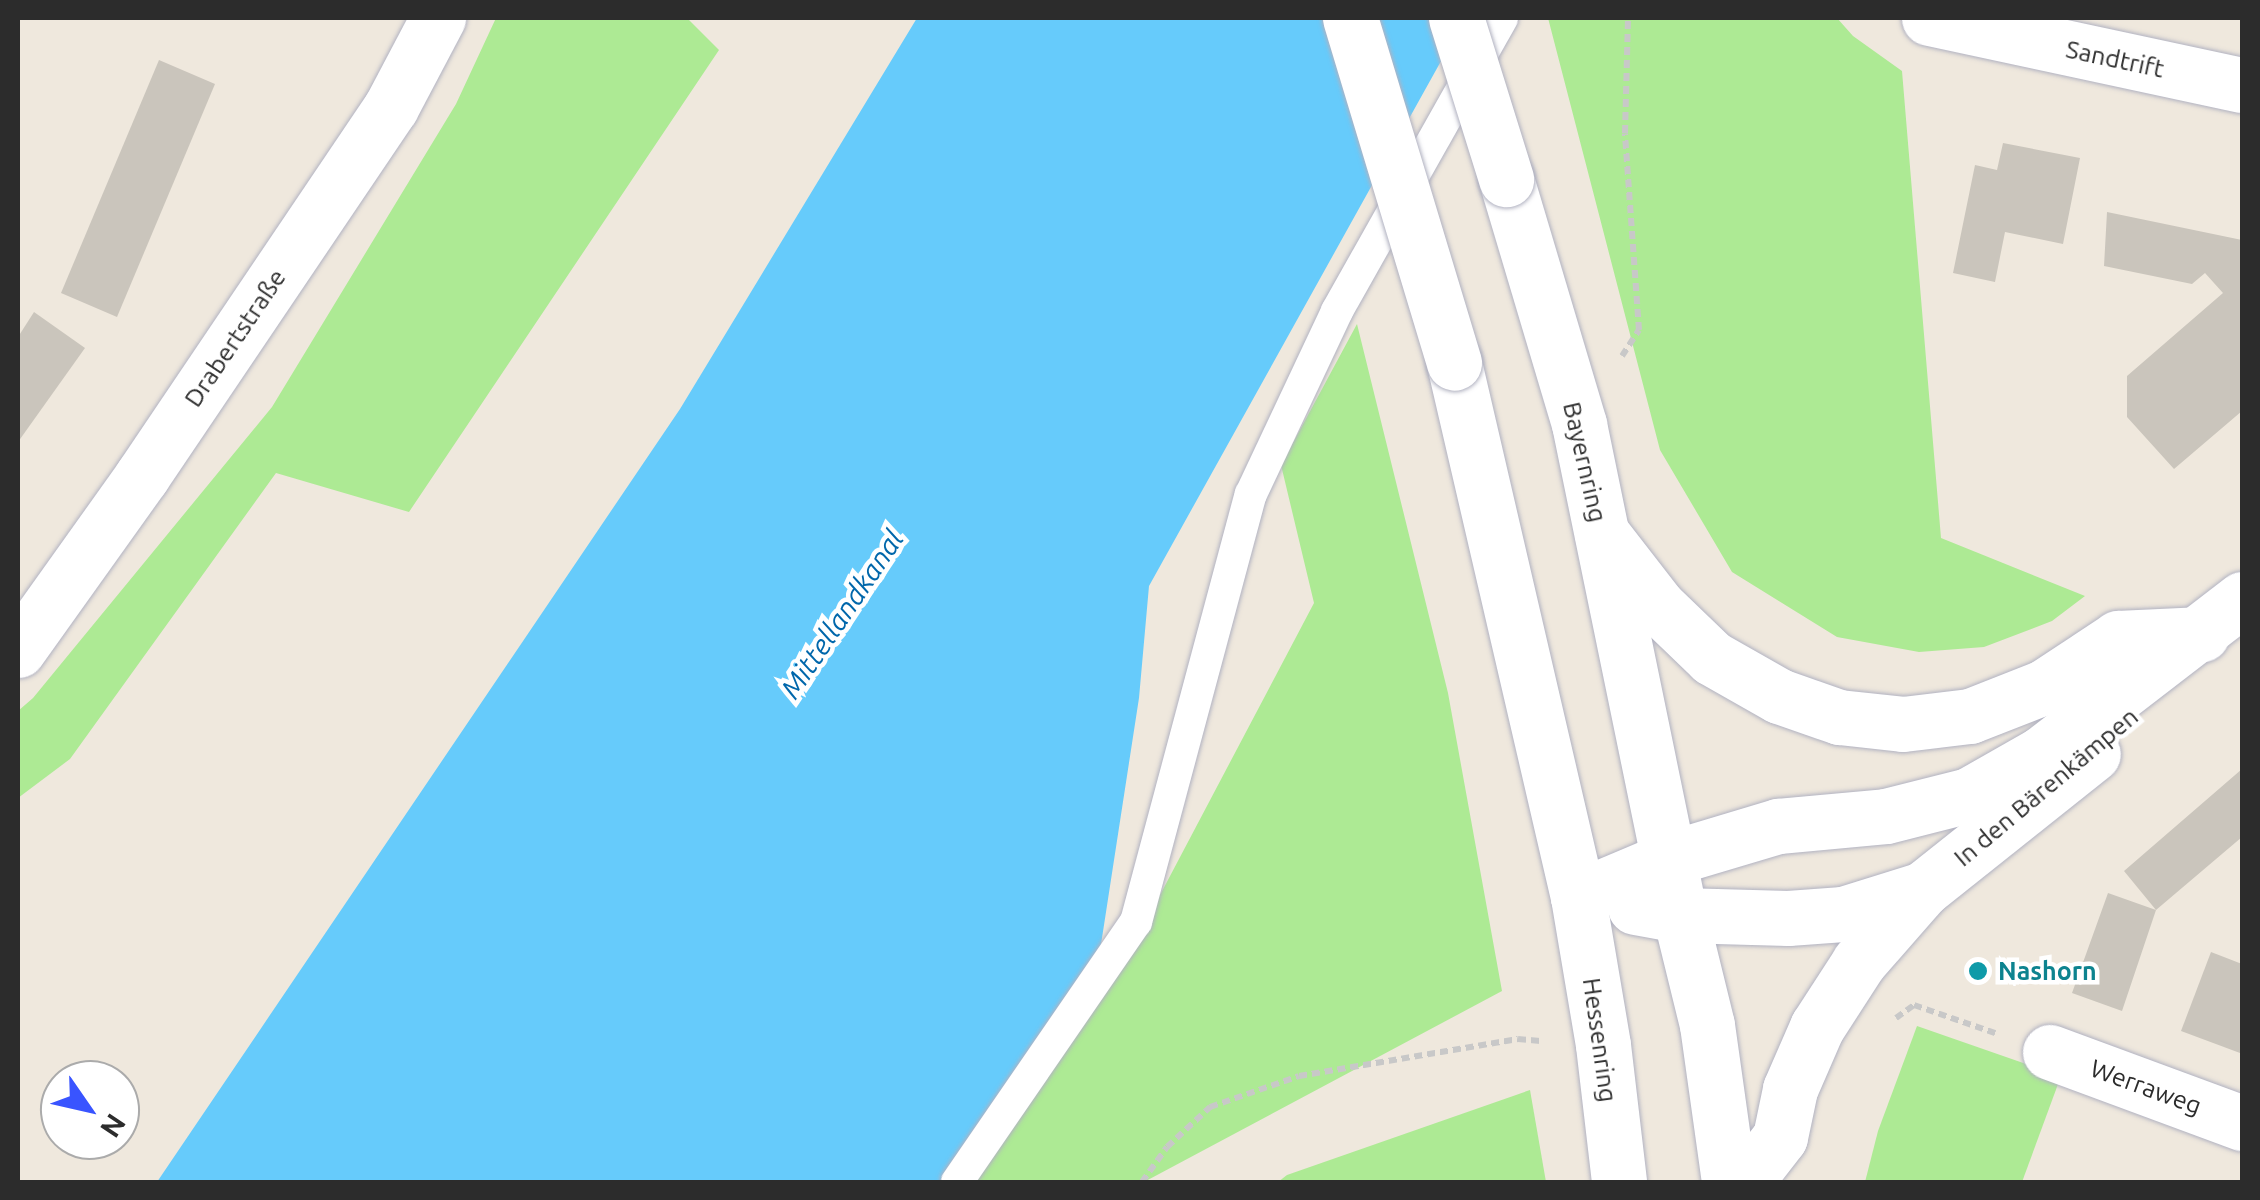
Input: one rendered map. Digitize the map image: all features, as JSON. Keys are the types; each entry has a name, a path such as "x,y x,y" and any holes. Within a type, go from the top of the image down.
{"street":[{"name":"Drabertstraße","path":"18,650 142,476 391,107 438,18"},
{"path":"1350,18 1454,363 1578,897"},
{"name":"Bayernring","path":"1456,18 1578,424 1680,915"},
{"name":"Sandtrift","path":"1929,18 2242,85"},
{"path":"1602,534 1658,606 1712,658 1778,696 1839,717 1903,724 1970,716 2044,687 2118,638 2222,616"},
{"name":"In den Bärenkämpen","path":"1578,897 1670,858 1778,826 1886,816 1969,795 2041,754 2222,616"},
{"name":"In den Bärenkämpen","path":"1745,1182 1780,1137 1790,1089 1816,1027 1859,962 1923,889 2013,822 2128,724 2222,616"},
{"name":"In den Bärenkämpen","path":"1578,897 1680,915 1788,918 1843,914 1923,889"},
{"name":"Hessenring","path":"1578,897 1603,1045 1620,1182"},
{"path":"1680,915 1707,1024 1728,1182"},
{"name":"Werraweg","path":"2050,1052 2242,1122"}],"lane":[{"path":"958,1182 1136,922 1251,494 1338,311 1502,18"}],"path":[{"path":"1578,424 1639,330 1625,133 1629,19"},
{"path":"1816,1027 1861,1045 1914,1005 2050,1052"},
{"path":"1142,1182 1167,1148 1210,1107 1299,1076 1518,1039 1603,1045"}],"green space":[{"path":"496,18 687,18 719,50 409,512 276,473 70,759 18,798 18,711 33,698 272,407 456,104"},
{"path":"1548,18 1837,18 1853,36 1902,71 1941,538 2085,596 2052,621 1984,647 1919,652 1837,637 1732,572 1660,450"},
{"path":"1357,324 1448,693 1502,991 1144,1182 967,1182 1150,914 1314,603 1281,465"},
{"path":"1917,1026 2061,1076 2022,1182 1865,1182 1878,1131"},
{"path":"1530,1090 1546,1182 1278,1182 1287,1175"}],"water":[{"name":"Mittellandkanal","path":"917,18 1465,18 1149,586 1139,698 1100,951 940,1182 157,1182 680,409"}],"building":[{"path":"159,60 215,84 117,317 61,293"},
{"path":"2003,143 2080,158 2063,244 2005,232 1995,282 1953,273 1975,165 1997,170"},
{"path":"2107,212 2242,240 2242,411 2174,469 2127,417 2127,376 2223,293 2205,273 2192,284 2104,266"},
{"path":"34,312 85,348 18,442 18,337"},
{"path":"2242,769 2242,837 2156,910 2124,871"},
{"path":"2108,893 2156,910 2122,1011 2072,993"},
{"path":"2211,952 2242,964 2240,1053 2181,1031"}],"place":[{"name":"Nashorn","path":"1978,971"}]}
